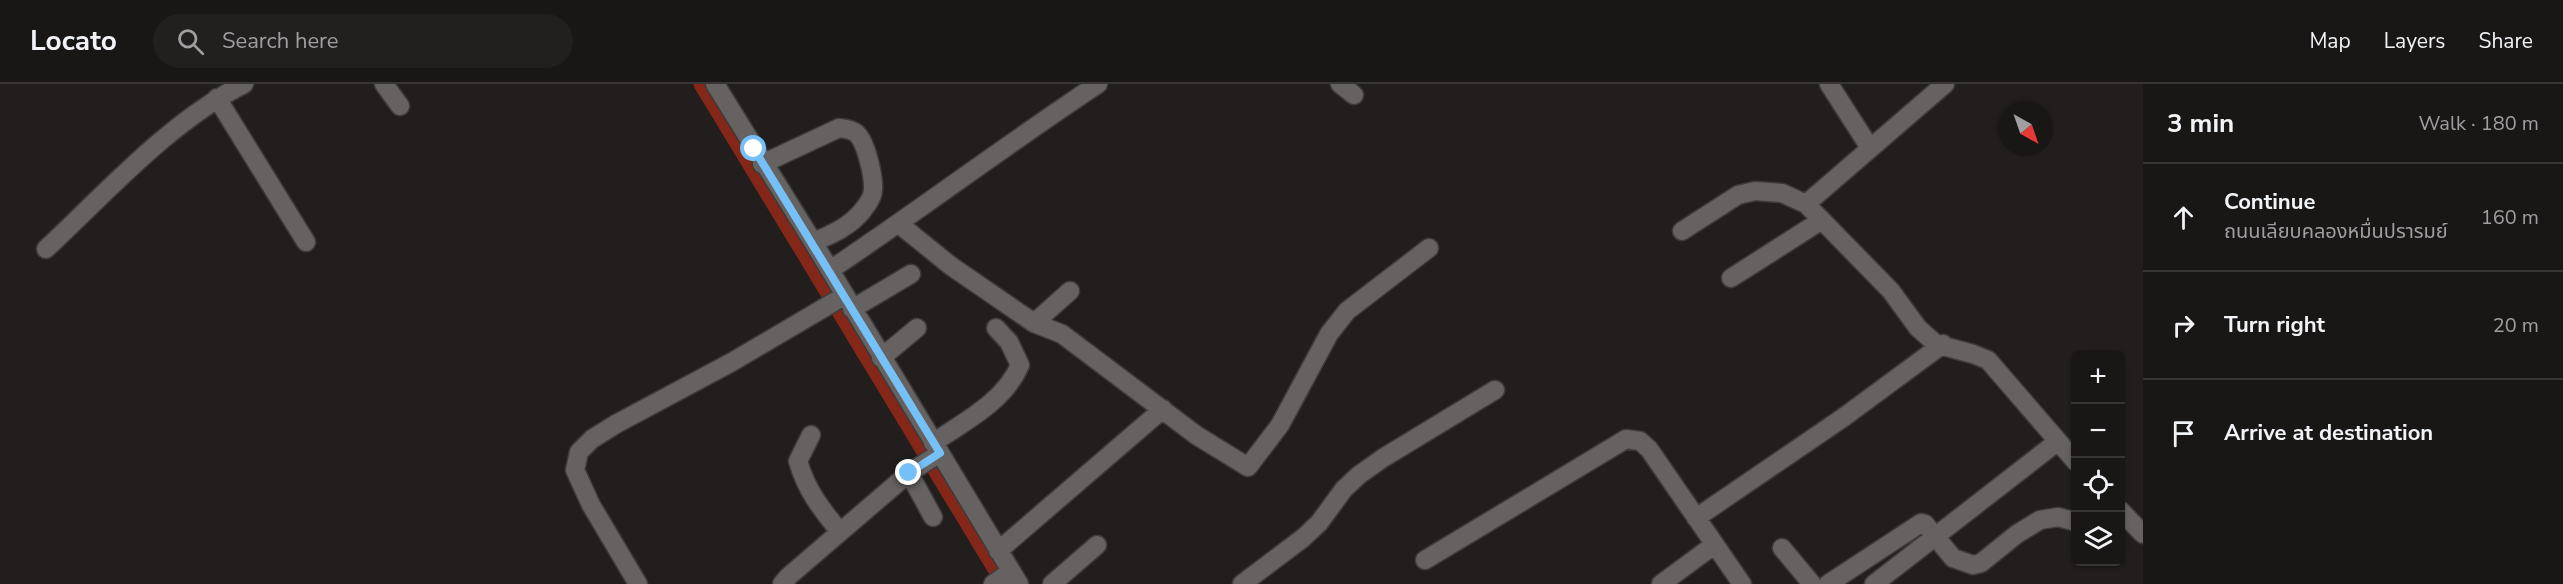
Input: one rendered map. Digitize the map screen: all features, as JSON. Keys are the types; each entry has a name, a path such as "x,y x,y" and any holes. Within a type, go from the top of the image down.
{"street":[{"path":"46,249 166,136 217,98 244,84"},
{"path":"384,84 400,106"},
{"path":"714,84 830,270 838,304 881,358 935,451 998,551 1006,579"},
{"path":"830,270 899,224 1030,129 1098,84"},
{"path":"1829,84 1870,148"},
{"path":"1806,204 1945,84"},
{"path":"217,98 306,242"},
{"path":"762,164 839,128 849,129 858,135 872,174 873,192 864,210 851,222 835,233 813,243"},
{"path":"1682,231 1719,206 1747,193 1769,191 1782,193 1806,204 1891,291 1918,328 1936,344 1944,344 1988,360 2072,458"},
{"path":"1731,278 1822,220"},
{"path":"899,224 951,266 1034,322 1062,334 1196,435 1248,467 1280,424 1329,334 1347,311 1429,249"},
{"path":"638,584 591,505 575,470 579,452 592,439 616,424 838,304 910,274"},
{"path":"1034,322 1070,291"},
{"path":"881,358 917,328"},
{"path":"782,584 1013,381 1020,365 1009,342 996,328"},
{"path":"1696,518 1844,417 1944,344"},
{"path":"1242,584 1303,538 1319,523 1344,489 1359,475 1495,390"},
{"path":"998,551 1162,410"},
{"path":"812,435 798,461 802,477 809,491 840,532"},
{"path":"1425,560 1626,439 1640,441 1649,449 1742,584"},
{"path":"1874,584 2057,442"},
{"path":"912,470 933,517"},
{"path":"2123,512 2143,534"},
{"path":"1828,584 1921,523 1925,524 1953,558 1973,565 1981,563 2017,534 2040,520 2058,517 2071,520"},
{"path":"1052,584 1097,545"},
{"path":"1661,584 1714,545"},
{"path":"1782,548 1812,584"}],"waterway":[{"path":"701,84 1004,584"}],"route":[{"path":"754,149 940,453 909,473"}]}
